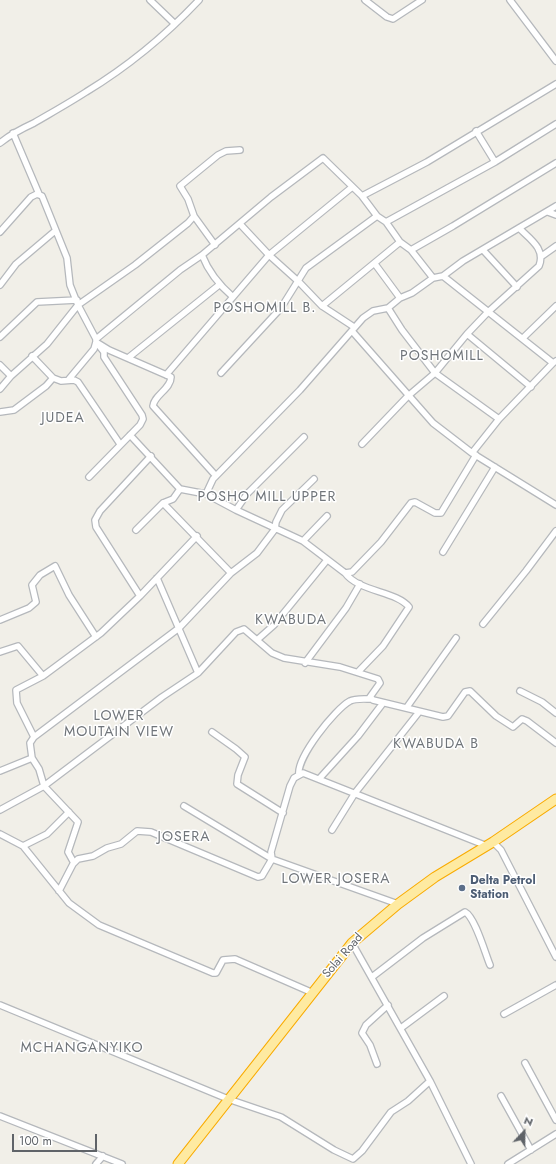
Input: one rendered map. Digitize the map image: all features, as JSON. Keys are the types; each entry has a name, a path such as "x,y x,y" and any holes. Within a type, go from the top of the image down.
{"highway":[{"name":"Solai Road","path":"178,1164 228,1098 352,943 398,904 435,877 490,844 556,799"}],"street":[{"path":"150,0 175,24"},
{"path":"0,143 13,132 34,123 88,91 136,57 175,24 199,0"},
{"path":"365,0 387,17 393,19 422,0"},
{"path":"510,0 556,61"},
{"path":"362,196 427,162 556,84"},
{"path":"386,222 495,162 556,124"},
{"path":"476,131 495,162"},
{"path":"13,132 39,194 42,196 52,218 55,231 67,258 70,285 77,303 96,340 142,414 142,422 89,477"},
{"path":"215,245 194,216 188,199 180,186 218,155 226,151 240,150"},
{"path":"69,379 94,349 96,340 180,270 215,245 271,197 323,158 351,188 362,196 377,216 386,222 400,242 411,250 433,278"},
{"path":"411,250 556,163"},
{"path":"166,375 269,255 351,188"},
{"path":"0,232 31,197 39,194"},
{"path":"206,494 212,479 300,390 353,329 373,311 388,308 400,298 412,293 433,278 442,276 556,206"},
{"path":"548,212 556,215"},
{"path":"0,389 32,356 48,344 77,303 135,265 188,223 194,216"},
{"path":"221,372 281,308 299,282 306,268 377,216"},
{"path":"240,224 269,255 299,282 322,306 353,329 408,396 433,422 474,454 556,505"},
{"path":"362,444 408,396 435,373 467,334 488,312 539,266 542,256 540,249 519,228"},
{"path":"0,285 16,264 55,231"},
{"path":"322,306 400,242"},
{"path":"542,256 556,246"},
{"path":"483,250 517,287"},
{"path":"202,255 207,267 219,285 233,297"},
{"path":"375,264 400,298"},
{"path":"345,573 352,572 381,542 411,503 415,502 435,513 441,513 474,454 499,420 555,362 442,276"},
{"path":"128,358 219,285"},
{"path":"0,338 37,302 77,303"},
{"path":"522,338 556,306"},
{"path":"388,308 402,330 435,373 499,420"},
{"path":"467,334 531,387"},
{"path":"96,340 109,350 171,377 170,383 155,401 153,406 216,476"},
{"path":"32,356 53,378 61,381 69,379 78,382 120,444"},
{"path":"0,366 11,376"},
{"path":"0,412 14,410 46,386 53,378"},
{"path":"130,435 180,489 206,494 275,529 303,541 345,573 352,581 393,597 409,607 384,646 358,672"},
{"path":"236,510 247,494 304,437"},
{"path":"140,596 96,527 95,520 100,511 151,456"},
{"path":"443,552 495,467"},
{"path":"74,863 68,852 78,822 44,786 39,769 32,758 29,746 34,737 180,628 231,573 257,553 275,529 276,522 282,510 314,479"},
{"path":"136,530 163,503 173,499 180,489"},
{"path":"163,503 231,573"},
{"path":"303,541 327,516"},
{"path":"483,624 556,531"},
{"path":"34,737 17,703 16,690 43,676 96,637 140,596 196,536"},
{"path":"257,640 274,625 327,560"},
{"path":"0,620 29,608 36,602 32,584 40,575 55,566 69,595 96,637"},
{"path":"157,578 180,628 198,673"},
{"path":"305,663 346,608 360,584"},
{"path":"0,810 44,786 162,697 198,673 236,632 244,629 272,653 284,658 305,663 340,667 358,672 380,681 371,694 371,699"},
{"path":"407,707 456,638"},
{"path":"0,652 18,646 43,676"},
{"path":"299,775 298,769 314,739 344,705 352,700 371,699 382,703 407,707 420,712 446,717 465,692 470,691 496,716 513,727 522,719 527,721 556,743"},
{"path":"520,691 542,702 556,713"},
{"path":"319,779 358,736 382,703"},
{"path":"332,830 355,793 420,712"},
{"path":"212,732 245,757 238,775 237,784 283,813"},
{"path":"0,771 32,758"},
{"path":"59,891 74,863 78,859 93,856 107,848 121,844 133,833 143,830 258,877 262,876 272,858 271,852 290,786 294,778 299,775 307,774 490,844 501,850 556,957"},
{"path":"184,806 272,858 398,904"},
{"path":"23,846 46,834 69,812"},
{"path":"0,834 23,846 75,909 99,925 213,973 219,970 223,960 235,959 313,992"},
{"path":"372,977 423,938 465,912 468,914 473,923 490,965"},
{"path":"352,943 430,1081 471,1164"},
{"path":"504,1014 556,985"},
{"path":"401,1028 444,996"},
{"path":"0,1005 228,1098 281,1117 351,1162 362,1151 391,1112 408,1101 430,1081"},
{"path":"377,1064 370,1045 362,1033 366,1025 388,1005"},
{"path":"525,1063 556,1120"},
{"path":"501,1096 530,1150"},
{"path":"0,1116 122,1164"},
{"path":"508,1164 556,1134"},
{"path":"96,1164 102,1156"}],"place":[{"name":"Delta Petrol Station","path":"462,888"}],"district":[{"name":"POSHOMILL B.","path":"265,309"},
{"name":"POSHOMILL","path":"442,357"},
{"name":"JUDEA","path":"63,419"},
{"name":"POSHO MILL UPPER","path":"267,498"},
{"name":"KWABUDA","path":"291,621"},
{"name":"LOWER MOUTAIN VIEW","path":"119,726"},
{"name":"KWABUDA B","path":"436,745"},
{"name":"JOSERA","path":"184,838"},
{"name":"LOWER JOSERA","path":"336,880"},
{"name":"MCHANGANYIKO","path":"82,1049"}]}
